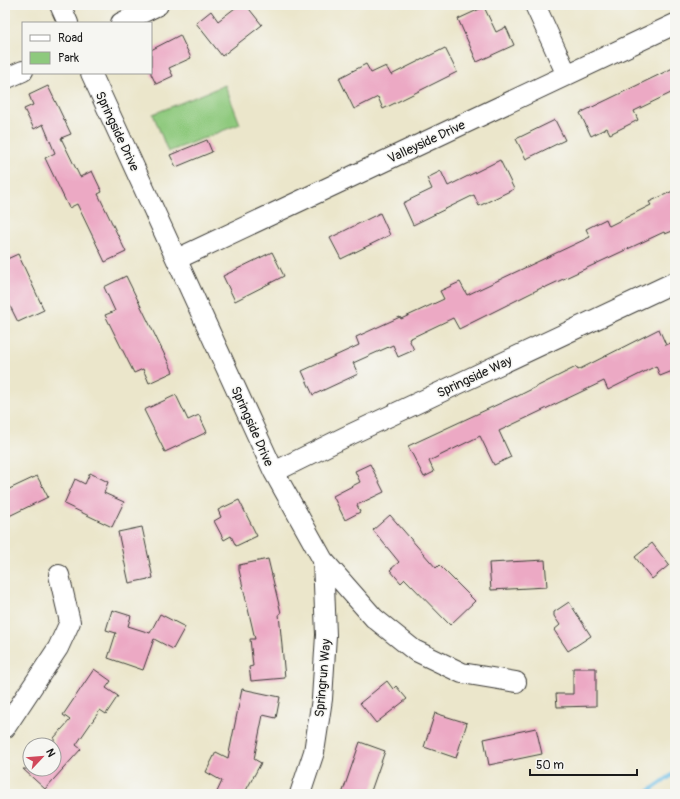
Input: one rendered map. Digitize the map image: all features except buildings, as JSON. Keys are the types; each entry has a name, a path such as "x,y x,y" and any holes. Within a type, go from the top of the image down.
{"street":[{"path":"60,5 68,22"},
{"path":"123,22 158,5"},
{"path":"535,5 567,74"},
{"name":"Valleyside Drive","path":"177,259 675,24"},
{"path":"5,80 22,72"},
{"name":"Springside Drive","path":"91,74 274,472 322,560 374,618 414,650 462,673 516,682"},
{"name":"Springside Way","path":"274,472 675,282"},
{"name":"Springrun Way","path":"300,794 314,752 322,699 326,635 322,560"},
{"path":"5,728 58,648 70,622 59,575"}],"green space":[{"path":"225,85 240,124 168,152 153,114"}],"waterway":[{"path":"645,794 675,773"}]}
